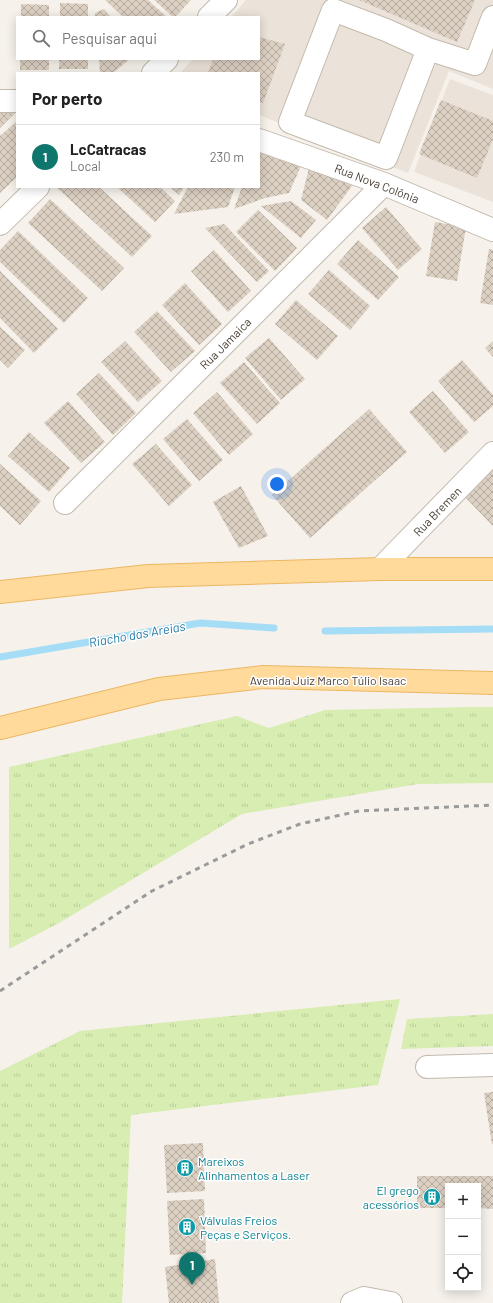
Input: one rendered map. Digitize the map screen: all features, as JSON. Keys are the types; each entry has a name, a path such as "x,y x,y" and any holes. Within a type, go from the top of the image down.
{"main road":[{"path":"0,592 148,576 380,569 493,569"},
{"name":"Avenida Juiz Marco Túlio Isaac","path":"0,728 159,689 264,677 493,683"}],"street":[{"path":"210,16 226,0"},
{"path":"428,49 386,158 290,122 333,10 386,30 428,49 475,64 493,16"},
{"path":"154,72 166,60"},
{"path":"0,101 16,100"},
{"name":"Rua Nova Colônia","path":"260,140 384,184 493,230"},
{"name":"Rua Jamaica","path":"65,503 384,184"},
{"path":"0,224 37,188"},
{"name":"Rua Bremen","path":"380,569 493,453"},
{"path":"427,1067 493,1065"},
{"path":"352,1303 364,1298 391,1303"}],"shaded area":[{"path":"246,0 493,0 493,89 449,71 408,173 260,115 260,72 181,72 192,60 260,60 260,16 232,16"},
{"path":"450,79 493,95 493,202 414,172"}],"green space":[{"path":"493,707 493,783 418,784 242,814 59,923 9,949 9,767 237,716 269,728 325,710"},
{"path":"400,999 378,1085 131,1115 122,1303 0,1303 0,1071 80,1031"},
{"path":"493,1014 493,1046 401,1049 407,1019"}],"building":[{"path":"105,0 148,0 166,16 122,16"},
{"path":"154,0 191,0 176,16 172,16"},
{"path":"359,0 475,0 457,42"},
{"path":"60,3 88,4 88,16 60,16"},
{"path":"21,4 49,5 49,16 21,16"},
{"path":"104,9 110,16 95,16 95,13"},
{"path":"260,37 285,44 263,103 260,102 260,72 208,72 213,60 260,60"},
{"path":"20,60 49,60 49,70 20,70"},
{"path":"59,60 88,60 88,69 59,69"},
{"path":"99,60 129,60 114,72 100,72"},
{"path":"441,100 493,121 493,139 477,178 419,154"},
{"path":"16,112 0,128 0,113"},
{"path":"16,122 16,178 0,193 0,136"},
{"path":"260,150 301,166 289,193 265,198 234,209 242,188 260,188"},
{"path":"310,164 352,186 327,220 301,200"},
{"path":"57,188 100,188 152,236 132,257"},
{"path":"118,188 161,188 175,201 155,222"},
{"path":"171,188 183,188 179,195"},
{"path":"187,188 235,188 228,207 174,214"},
{"path":"50,199 124,268 102,291 28,223"},
{"path":"291,201 316,220 301,238 261,206"},
{"path":"386,207 422,249 398,270 362,228"},
{"path":"258,210 297,248 275,271 236,232"},
{"path":"435,222 466,227 457,281 426,276"},
{"path":"224,224 269,271 257,282 205,228"},
{"path":"18,231 88,298 64,323 0,262 0,250"},
{"path":"358,240 399,277 378,300 337,264"},
{"path":"489,249 493,250 493,305 480,303"},
{"path":"214,250 251,291 228,312 191,271"},
{"path":"329,270 370,306 350,330 308,294"},
{"path":"0,271 58,329 34,353 0,318"},
{"path":"185,283 222,324 199,345 162,305"},
{"path":"296,300 338,336 317,360 275,324"},
{"path":"157,311 195,351 171,372 134,332"},
{"path":"0,327 25,350 8,368 0,360"},
{"path":"269,338 305,379 281,400 245,358"},
{"path":"125,341 162,381 138,402 101,362"},
{"path":"493,341 493,357 485,348"},
{"path":"462,360 493,395 493,406 474,422 438,381"},
{"path":"244,362 280,403 257,424 220,383"},
{"path":"99,373 136,413 113,435 76,394"},
{"path":"433,391 469,432 445,453 409,412"},
{"path":"217,392 253,434 229,455 193,413"},
{"path":"68,401 105,442 81,463 44,423"},
{"path":"369,409 407,452 310,538 272,495"},
{"path":"187,419 223,460 199,481 163,439"},
{"path":"29,432 70,468 49,492 8,456"},
{"path":"156,444 192,485 169,506 132,464"},
{"path":"0,464 41,501 20,525 0,506"},
{"path":"493,470 493,526 464,496"},
{"path":"241,486 268,536 239,548 213,502"},
{"path":"493,1092 493,1144 492,1144 484,1093"},
{"name":"Mareixos Alinhamentos a Laser","path":"203,1143 205,1191 167,1193 164,1145"},
{"name":"El grego acessórios","path":"417,1176 493,1176 493,1209 481,1208 481,1183 445,1183 445,1208 417,1208"},
{"name":"Válvulas Freios Peças e Serviços.","path":"204,1199 206,1253 170,1255 167,1201"},
{"path":"215,1259 219,1303 169,1303 165,1267"}],"waterway":[{"name":"Riacho das Areias","path":"0,657 200,623 274,628"},
{"name":"Riacho das Areias","path":"325,631 493,629"}],"railway":[{"path":"0,991 152,891 248,844 300,824 359,811 493,805"}],"place":[{"name":"Mareixos Alinhamentos a Laser","path":"185,1168"},
{"name":"El grego acessórios","path":"432,1197"},
{"name":"Válvulas Freios Peças e Serviços.","path":"187,1227"},
{"name":"LcCatracas","path":"192,1285"}]}
